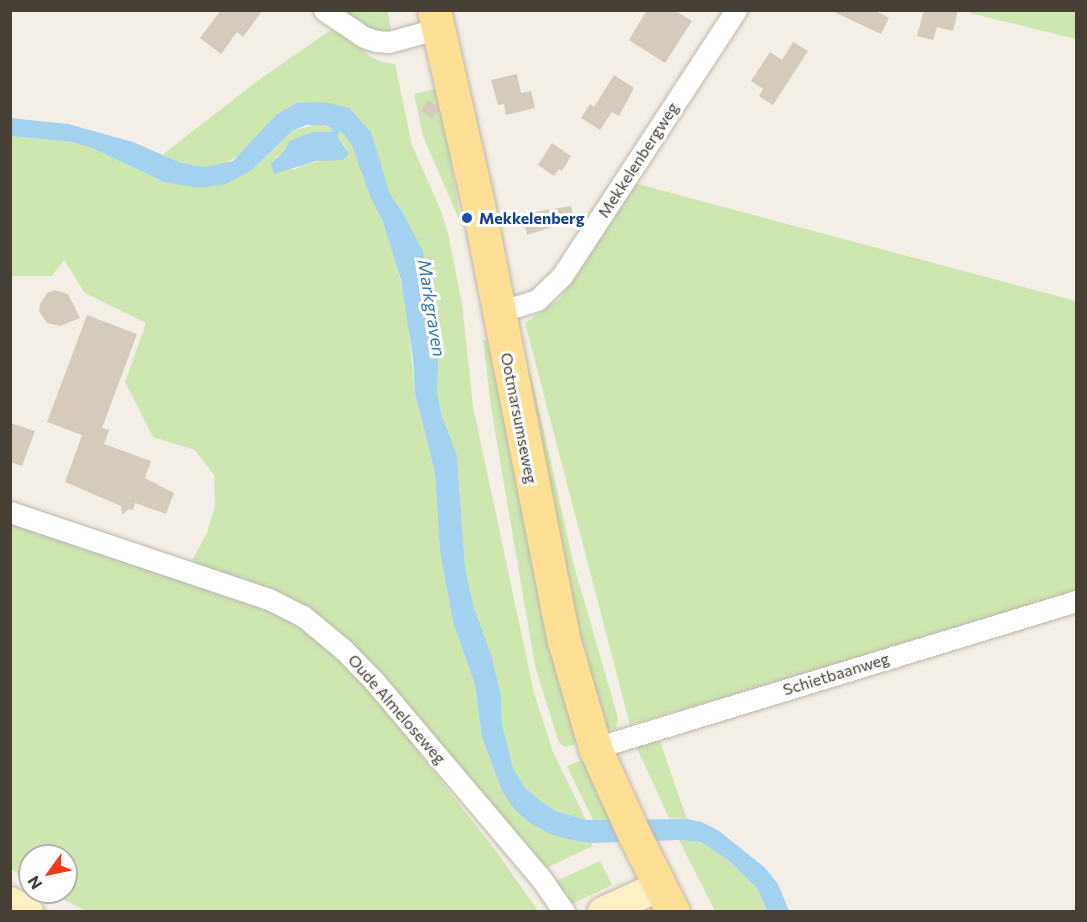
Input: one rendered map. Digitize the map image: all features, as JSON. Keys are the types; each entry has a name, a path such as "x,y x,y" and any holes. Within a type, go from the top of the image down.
{"main road":[{"name":"Ootmarsumseweg","path":"436,19 478,204 564,642 596,748 666,899"},
{"path":"603,912 666,899"},
{"path":"10,902 28,912"}],"street":[{"path":"324,10 355,32 376,41 389,42 436,19"},
{"name":"Mekkelenbergweg","path":"498,312 537,300 562,276 736,10"},
{"name":"Oude Almeloseweg","path":"10,513 269,599 303,616 344,650 374,681 542,880 564,912"},
{"name":"Schietbaanweg","path":"596,748 1077,601"}],"green space":[{"path":"971,10 1076,11 1076,39 970,13"},
{"path":"333,11 388,11 391,30 383,32 352,24"},
{"path":"335,27 371,57 395,64 412,145 441,211 449,237 462,304 473,406 534,693 553,752 586,820 556,811 542,802 525,788 513,768 502,724 501,696 474,608 465,567 457,455 441,413 437,392 439,349 432,302 402,211 390,194 370,132 312,102 296,103 277,114 244,152 224,164 204,167 181,163 162,155 260,79"},
{"path":"439,88 461,224 423,136 414,94"},
{"path":"317,124 332,128 332,133 313,132 275,158 293,170 325,160 347,149 338,137 339,131 344,134 352,146 394,251 407,312 415,395 435,473 440,552 453,622 475,685 482,739 502,791 572,840 591,843 593,846 544,869 360,657 191,562 207,533 215,506 214,475 195,450 153,437 125,382 146,323 85,293 64,260 52,276 11,276 10,136 72,142 92,148 164,182 252,170 292,131"},
{"path":"634,183 1076,301 1076,593 630,725 525,323 560,299"},
{"path":"483,339 488,342 576,741 574,745 565,747 559,743 535,666 491,407"},
{"path":"525,357 536,396 573,562 618,718 616,729 602,728 576,641"},
{"path":"10,517 254,602 296,621 366,685 495,850 537,909 536,911 86,911 72,904 78,904 78,844 18,844 18,873 11,869"},
{"path":"658,736 687,819 669,818 635,744"},
{"path":"585,759 614,821 593,820 567,766"},
{"path":"679,840 701,842 728,860 757,888 767,911 715,911"},
{"path":"600,861 612,885 572,904 554,882"}],"water":[{"name":"Markgraven","path":"312,102 349,108 371,132 390,194 402,211 423,251 439,349 437,392 441,413 457,455 465,567 474,608 491,654 501,696 502,724 513,768 525,788 542,802 556,811 586,820 687,819 702,822 719,831 764,867 778,884 789,911 767,911 757,888 728,860 701,842 679,840 591,843 572,840 550,834 530,823 515,810 502,791 482,738 475,685 453,622 440,552 435,473 415,394 413,359 401,280 383,222 371,198 352,146 344,134 339,131 338,137 349,154 343,160 316,161 274,174 271,164 286,149 289,141 313,132 332,132 332,128 323,125 306,125 292,131 252,170 226,184 200,188 164,182 92,148 72,142 11,136 10,118 68,124 133,142 181,163 204,167 233,161 277,114 296,103"}],"building":[{"path":"221,10 263,10 243,37 237,32 221,54 200,38"},
{"path":"647,10 674,10 692,21 665,63 629,40"},
{"path":"830,10 874,10 889,18 881,34"},
{"path":"924,10 958,10 953,31 937,27 933,40 917,36"},
{"path":"793,42 808,51 773,105 759,96 763,89 751,81 770,52 782,60"},
{"path":"517,74 521,93 531,91 535,108 506,115 504,104 498,105 491,80"},
{"path":"614,75 634,88 619,116 612,112 600,130 581,118 590,104 594,107"},
{"path":"428,100 437,106 438,111 432,119 421,111"},
{"path":"552,143 571,156 562,171 559,169 554,176 538,165"},
{"path":"571,206 574,220 527,235 522,214"},
{"path":"54,290 68,294 80,318 60,326 47,323 39,311 40,304 47,293"},
{"path":"87,315 137,334 102,428 109,430 104,444 151,461 145,478 174,493 166,514 135,503 133,510 129,509 122,515 121,506 65,482 82,435 47,422"},
{"path":"10,423 35,431 22,466 10,462"}],"place":[{"name":"Mekkelenberg","path":"467,218"}]}
